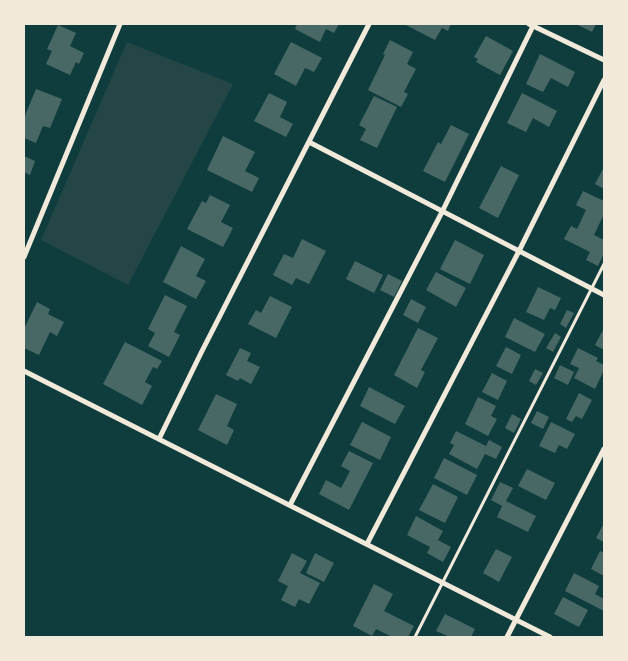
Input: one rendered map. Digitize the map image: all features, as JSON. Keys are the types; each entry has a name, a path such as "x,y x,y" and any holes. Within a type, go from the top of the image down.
{"street":[{"path":"24,257 120,24"},
{"path":"159,439 370,24"},
{"path":"290,505 442,212 531,25 604,60"},
{"path":"367,544 519,251 604,80"},
{"path":"309,142 604,295"},
{"path":"24,371 550,637"},
{"path":"507,637 604,449"}],"lane":[{"path":"416,637 442,582 604,264"}],"shaded area":[{"path":"127,42 233,84 128,285 41,240"}],"building":[{"path":"297,24 339,24 334,33 326,29 320,42 295,29"},
{"path":"404,24 451,24 448,31 442,28 435,40"},
{"path":"576,24 596,24 592,32"},
{"path":"58,25 76,33 70,46 84,53 79,64 76,62 70,75 46,64 52,51 47,49"},
{"path":"486,36 513,51 500,75 476,62 478,59 474,57"},
{"path":"390,40 413,52 407,64 416,69 404,92 408,94 401,107 368,90"},
{"path":"291,42 322,58 314,72 305,68 296,86 274,74"},
{"path":"540,54 575,72 568,87 551,78 543,92 526,84"},
{"path":"36,89 62,99 50,128 43,126 36,143 24,138 24,118"},
{"path":"269,93 287,102 280,117 293,124 286,137 254,121"},
{"path":"522,93 557,111 549,127 533,118 526,132 507,123"},
{"path":"374,96 397,107 377,148 360,140 366,129 359,125"},
{"path":"451,125 469,134 445,182 423,171 438,142 441,144"},
{"path":"223,136 255,152 245,171 259,178 252,192 207,170"},
{"path":"24,156 35,161 30,175 24,172"},
{"path":"501,166 519,175 498,218 479,208"},
{"path":"604,167 604,189 595,184"},
{"path":"583,191 604,201 604,214 594,235 604,240 604,253 598,266 586,260 590,252 564,239 571,226 577,229 586,210 576,205"},
{"path":"210,195 230,205 221,222 233,228 223,247 187,229 202,201 206,203"},
{"path":"302,239 326,251 309,284 296,278 292,285 273,275 284,254 293,258"},
{"path":"455,240 484,255 470,284 440,269"},
{"path":"181,246 205,259 196,276 206,281 196,299 163,282"},
{"path":"355,261 383,275 374,293 346,279"},
{"path":"436,272 466,288 456,307 426,290"},
{"path":"388,274 402,281 394,297 380,290"},
{"path":"538,287 561,298 555,310 550,308 544,320 526,312"},
{"path":"165,295 187,306 174,332 180,335 169,357 148,346 155,333 148,329"},
{"path":"270,296 292,307 276,338 248,324 256,310 261,313"},
{"path":"411,299 426,307 418,323 403,315"},
{"path":"37,302 50,309 48,314 64,322 57,336 50,332 39,355 24,348 24,329"},
{"path":"567,310 574,313 566,328 560,324"},
{"path":"514,318 545,334 535,352 505,337"},
{"path":"418,328 438,338 421,370 425,372 417,388 394,375"},
{"path":"604,328 604,350 595,345"},
{"path":"555,333 561,337 553,352 546,348"},
{"path":"125,342 162,361 157,369 153,367 145,382 152,386 142,405 103,384"},
{"path":"506,347 521,355 512,374 496,366"},
{"path":"240,348 251,353 247,361 260,367 251,384 240,378 238,381 226,375"},
{"path":"578,348 598,358 596,361 604,365 604,370 595,389 574,378 579,368 570,364"},
{"path":"560,365 574,372 568,385 554,378"},
{"path":"535,369 543,373 536,385 529,381"},
{"path":"492,373 507,381 498,400 482,392"},
{"path":"369,387 405,406 395,424 360,406"},
{"path":"579,393 592,400 582,419 576,416 572,422 566,419"},
{"path":"216,394 237,404 227,426 234,430 227,445 198,430"},
{"path":"478,397 496,406 491,416 497,419 488,436 465,424"},
{"path":"537,411 549,417 543,429 531,423"},
{"path":"512,414 521,419 514,433 505,428"},
{"path":"362,422 391,437 380,460 350,445"},
{"path":"551,422 575,434 567,449 559,445 555,453 539,446"},
{"path":"456,431 486,446 489,440 502,447 496,459 485,454 477,469 449,454 454,445 450,443"},
{"path":"349,451 373,463 349,510 319,494 326,480 341,488 350,471 341,466"},
{"path":"444,458 477,475 467,495 434,478"},
{"path":"527,469 555,483 546,500 518,486"},
{"path":"500,482 513,488 506,501 536,516 528,532 497,517 502,506 491,500"},
{"path":"433,484 458,497 445,523 419,510"},
{"path":"416,516 443,531 438,540 451,547 443,562 427,553 430,547 407,535"},
{"path":"604,523 604,542 596,538"},
{"path":"496,549 512,557 499,582 483,573"},
{"path":"600,551 604,553 604,576 591,569"},
{"path":"292,553 307,561 300,573 320,583 309,604 299,599 295,607 281,600 288,586 278,581"},
{"path":"315,553 334,563 324,582 306,573"},
{"path":"574,573 599,586 595,594 604,599 604,611 565,591"},
{"path":"374,584 393,594 384,611 414,626 408,637 392,637 376,629 372,636 353,626"},
{"path":"563,597 588,610 579,627 554,614"},
{"path":"445,614 475,629 471,637 450,637 436,631"}]}
